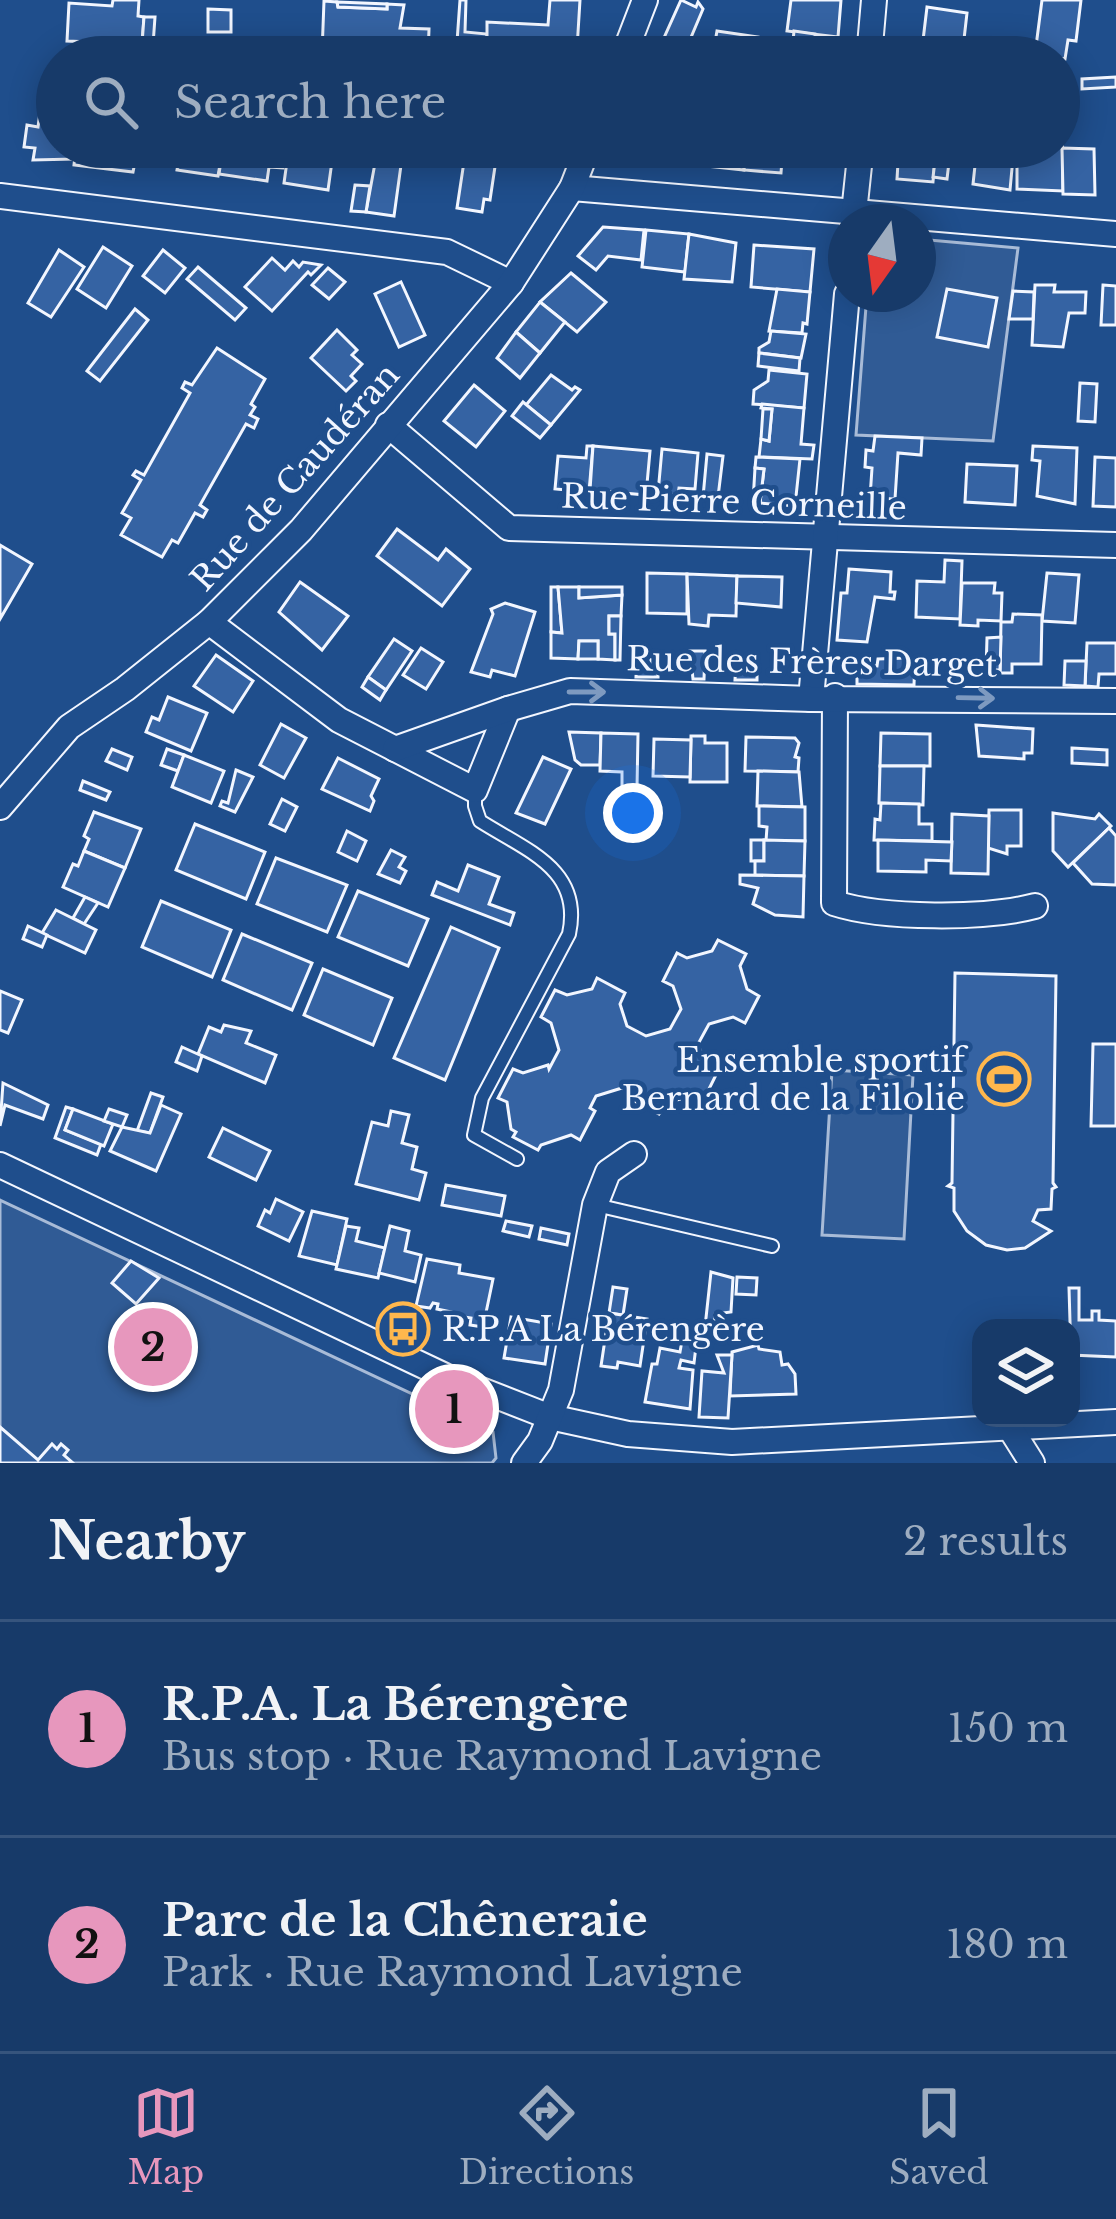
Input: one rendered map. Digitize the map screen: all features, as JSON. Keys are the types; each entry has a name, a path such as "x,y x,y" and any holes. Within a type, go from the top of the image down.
{"street":[{"path":"631,36 645,0"},
{"path":"871,36 874,0"},
{"name":"Rue de Caudéran","path":"0,807 69,728 209,622 301,530 511,283 580,168"},
{"path":"855,204 858,168"},
{"path":"572,188 828,214"},
{"path":"0,196 447,252 511,283"},
{"path":"936,222 1116,234"},
{"path":"845,312 824,537 823,698 834,903 952,916 1002,915 1035,906"},
{"name":"Rue Pierre Corneille","path":"388,425 509,528 1116,545"},
{"path":"209,622 339,720 476,790 508,709"},
{"name":"Rue des Frères Darget","path":"395,749 571,691 1116,701"},
{"path":"524,1463 540,1442 561,1390 595,1204 608,1172 634,1154"},
{"path":"0,1166 445,1376 550,1417 628,1434 732,1442 1116,1422"},
{"path":"1010,1428 1032,1463"}],"lane":[{"path":"476,790 480,821 563,878 572,894 569,934 482,1098 474,1136 517,1160"},
{"path":"595,1204 772,1246"}],"shaded area":[{"path":"936,241 1018,248 993,441 856,435 866,312 936,312"},
{"path":"832,1070 913,1075 904,1239 822,1235"},
{"path":"0,1200 493,1432 496,1458 492,1463 0,1463"}],"building":[{"path":"113,0 139,0 143,36 67,36 69,3 112,6"},
{"path":"460,0 466,0 465,32 487,36 457,36"},
{"path":"550,0 580,0 578,36 487,36 487,22 548,25"},
{"path":"681,0 696,7 698,2 703,9 692,36 665,36"},
{"path":"791,0 841,0 838,36 787,31"},
{"path":"1042,0 1081,0 1077,36 1037,36"},
{"path":"324,1 337,2 338,7 404,5 400,28 429,29 429,36 323,36"},
{"path":"337,2 387,4 387,9 338,7"},
{"path":"927,7 967,13 964,36 924,36"},
{"path":"208,9 231,10 231,32 208,32"},
{"path":"144,17 155,17 154,36 143,36"},
{"path":"1116,77 1116,87 1082,89 1082,79"},
{"path":"27,125 36,127 36,160 35,148 24,147"},
{"path":"1080,149 1094,149 1095,195 1063,194 1062,168 1080,168"},
{"path":"177,168 219,168 218,176"},
{"path":"220,168 269,168 267,181 219,174"},
{"path":"286,168 331,168 328,190 284,183"},
{"path":"374,168 401,168 394,216 366,212"},
{"path":"463,168 495,168 490,200 484,199 482,212 457,208"},
{"path":"744,168 781,168 781,173"},
{"path":"898,168 934,168 933,182 897,179"},
{"path":"934,168 948,168 947,179 933,177"},
{"path":"975,168 1012,168 1010,190 973,184"},
{"path":"1017,168 1063,168 1063,191 1017,189"},
{"path":"355,185 370,186 366,212 351,211"},
{"path":"603,227 644,230 641,260 608,256 596,270 578,256"},
{"path":"646,230 689,234 685,272 642,267"},
{"path":"689,234 736,243 732,282 684,279"},
{"path":"754,245 814,249 810,292 751,287"},
{"path":"103,247 132,266 106,308 77,289"},
{"path":"59,250 84,267 51,317 28,303"},
{"path":"163,250 185,268 165,293 143,276"},
{"path":"272,258 285,270 293,261 299,267 303,262 321,265 311,275 308,272 272,311 245,287"},
{"path":"198,267 246,308 235,320 187,279"},
{"path":"328,268 345,282 329,299 312,285"},
{"path":"571,273 606,302 577,332 540,302"},
{"path":"401,282 425,335 399,347 375,294"},
{"path":"1035,285 1055,285 1054,292 1086,292 1085,313 1069,313 1063,347 1032,345"},
{"path":"1103,285 1116,286 1116,325 1101,325"},
{"path":"777,289 810,292 802,333 769,331"},
{"path":"947,289 997,298 988,347 937,337"},
{"path":"1013,291 1034,292 1033,319 1009,319"},
{"path":"540,302 565,322 540,353 516,332"},
{"path":"135,309 148,320 100,381 87,371"},
{"path":"337,330 357,350 352,355 362,364 346,391 311,358"},
{"path":"771,331 806,334 801,358 759,353"},
{"path":"516,332 540,353 520,378 497,358"},
{"path":"217,348 265,379 251,404 255,407 250,415 258,419 254,428 246,424 200,505 207,510 203,517 195,513 178,543 172,540 162,557 121,535 131,518 122,513 141,480 133,475 136,471 144,475 190,393 182,388 185,382 192,385"},
{"path":"759,353 800,358 799,371 758,366"},
{"path":"769,370 807,374 804,408 753,404 754,390 768,381"},
{"path":"551,375 572,390 580,390 551,425 526,405"},
{"path":"1080,383 1097,384 1095,422 1078,421"},
{"path":"474,385 505,411 476,447 444,421"},
{"path":"523,402 551,425 540,438 512,416"},
{"path":"762,404 804,408 801,444 814,445 812,459 759,457 761,439 769,441 772,409 761,408"},
{"path":"763,409 772,409 769,441 761,439"},
{"path":"875,436 922,438 921,455 898,453 895,499 870,498 872,468 865,467 866,450 873,451"},
{"path":"587,446 593,446 589,492 555,489 558,456 586,458"},
{"path":"593,446 650,451 646,495 590,490"},
{"path":"1033,446 1077,448 1075,504 1037,496 1040,461 1032,460"},
{"path":"662,449 698,453 695,489 679,488 678,495 658,493"},
{"path":"707,454 723,456 718,497 703,497"},
{"path":"756,457 800,459 795,506 760,503 764,469 755,468"},
{"path":"1095,457 1116,458 1116,507 1093,506"},
{"path":"967,464 1017,466 1015,505 965,502"},
{"path":"755,468 764,469 760,503 753,502"},
{"path":"397,529 438,560 446,549 470,569 442,606 377,556"},
{"path":"0,545 32,564 0,619"},
{"path":"945,560 962,561 960,619 916,617 917,581 944,582"},
{"path":"849,569 891,572 894,599 875,597 867,642 837,640 841,593 847,593"},
{"path":"647,573 687,574 687,614 647,613"},
{"path":"1047,573 1079,575 1075,623 1042,621"},
{"path":"687,574 737,576 736,616 709,615 708,626 689,624"},
{"path":"737,576 782,577 781,607 736,603"},
{"path":"300,582 348,616 322,650 279,612"},
{"path":"962,583 995,583 994,593 1002,593 1001,621 960,625"},
{"path":"551,587 558,587 562,633 551,632"},
{"path":"558,587 579,587 579,598 622,595 621,616 609,616 615,660 598,659 598,641 579,641 578,659 551,658 551,632 562,633"},
{"path":"579,587 622,587 622,595 579,598"},
{"path":"505,603 535,612 515,676 492,670 490,677 471,672 491,609"},
{"path":"1013,614 1042,615 1041,664 1012,664 1012,673 1000,673 1001,622 1012,622"},
{"path":"609,616 621,616 620,660 615,660"},
{"path":"1001,637 1000,670 986,670 987,638"},
{"path":"394,639 412,651 386,690 368,677"},
{"path":"579,641 598,641 598,659 578,659"},
{"path":"1087,643 1116,643 1116,674 1099,674 1098,687 1085,686"},
{"path":"421,648 443,662 426,689 403,675"},
{"path":"690,651 705,651 704,679 693,679"},
{"path":"651,653 651,664 658,664 658,677 636,677 637,654"},
{"path":"216,655 253,681 233,712 194,686"},
{"path":"915,658 914,685 857,684 857,665"},
{"path":"736,660 757,660 757,680 735,680"},
{"path":"1065,661 1086,661 1085,686 1064,685"},
{"path":"368,677 386,690 380,700 362,687"},
{"path":"168,697 207,713 191,751 146,732 152,717 159,720"},
{"path":"281,724 306,738 284,778 260,765"},
{"path":"976,725 1033,729 1032,753 1024,753 1024,759 979,756"},
{"path":"569,732 601,733 600,765 581,765 575,760"},
{"path":"601,733 638,734 637,788 622,787 622,772 600,771"},
{"path":"881,733 930,734 930,766 880,766"},
{"path":"691,736 705,736 705,743 727,743 727,782 690,782"},
{"path":"746,737 795,738 798,772 745,771"},
{"path":"654,739 691,740 690,777 653,776"},
{"path":"1072,748 1107,750 1107,765 1072,763"},
{"path":"112,749 132,757 127,770 106,761"},
{"path":"167,749 184,755 178,771 161,765"},
{"path":"184,755 224,771 211,803 172,787"},
{"path":"543,757 571,769 545,824 516,813"},
{"path":"338,758 379,779 370,811 322,789"},
{"path":"880,766 924,766 923,805 879,803"},
{"path":"236,770 253,777 235,812 220,806 222,801 228,803"},
{"path":"758,771 799,772 802,807 757,806"},
{"path":"83,781 110,792 106,800 80,790"},
{"path":"282,799 297,807 285,831 270,824"},
{"path":"881,803 919,804 919,824 932,824 932,841 874,840"},
{"path":"759,806 805,807 805,841 766,841 767,827 759,826"},
{"path":"989,810 1021,810 1021,846 1007,846 1007,854 988,848"},
{"path":"94,812 141,829 125,868 84,851 89,839 84,836"},
{"path":"1053,813 1095,819 1099,814 1111,826 1068,867 1053,851"},
{"path":"952,814 989,816 988,874 951,873"},
{"path":"195,824 265,852 246,899 176,870"},
{"path":"1109,828 1116,836 1116,885 1092,884 1073,863"},
{"path":"347,831 366,841 357,861 338,852"},
{"path":"751,840 764,840 764,861 751,861"},
{"path":"764,840 805,841 804,876 755,875 755,861 764,861"},
{"path":"878,840 952,842 951,861 926,860 926,872 878,871"},
{"path":"391,850 405,857 399,867 406,871 400,883 378,874"},
{"path":"84,851 125,868 108,907 63,887"},
{"path":"276,858 347,885 327,932 257,904"},
{"path":"468,865 499,877 489,904 514,913 510,925 432,895 437,882 458,891"},
{"path":"740,875 804,876 803,917 775,915 753,904 758,888 740,884"},
{"path":"358,891 428,919 408,966 338,937"},
{"path":"85,897 98,903 84,924 73,918"},
{"path":"161,901 231,930 212,977 142,947"},
{"path":"56,910 96,930 85,953 42,933"},
{"path":"28,926 47,935 42,947 23,939"},
{"path":"451,927 499,948 445,1080 394,1058"},
{"path":"242,934 312,963 292,1010 223,980"},
{"path":"718,940 746,954 740,966 747,989 759,996 745,1023 733,1017 709,1024 698,1044 707,1068 717,1073 703,1101 691,1096 666,1103 659,1114 631,1099 633,1095 622,1088 596,1096 590,1108 595,1111 580,1140 571,1135 538,1150 513,1137 516,1132 511,1129 507,1102 498,1098 513,1069 523,1073 548,1065 549,1069 559,1050 551,1023 541,1017 555,990 567,995 592,989 597,978 625,993 620,1004 627,1026 646,1036 670,1029 681,1009 673,986 663,981 677,953 687,958 712,951"},
{"path":"323,969 392,998 373,1045 304,1015"},
{"name":"Ensemble sportif Bernard de la Filolie","path":"955,973 1056,976 1056,1187 1051,1209 1038,1210 1033,1221 1051,1231 1025,1248 986,1245 967,1231 954,1211 954,1188 948,1186 952,1183"},
{"path":"0,991 22,1000 8,1033 0,1030"},
{"path":"224,1025 251,1031 246,1043 276,1055 265,1083 198,1054 209,1027 221,1032"},
{"path":"1093,1044 1116,1044 1116,1126 1091,1126"},
{"path":"182,1047 202,1056 197,1071 176,1062"},
{"path":"3,1083 48,1105 43,1119 5,1105 0,1126"},
{"path":"151,1093 163,1097 150,1133 137,1131"},
{"path":"161,1105 181,1114 156,1171 110,1151 122,1127 150,1133"},
{"path":"66,1107 73,1109 65,1130 101,1144 97,1155 55,1138"},
{"path":"73,1109 113,1124 104,1146 65,1130"},
{"path":"109,1109 127,1115 122,1127 104,1121"},
{"path":"391,1111 409,1115 402,1143 417,1147 412,1169 426,1173 419,1200 356,1184 372,1122 388,1126"},
{"path":"223,1128 270,1151 256,1180 209,1157"},
{"path":"446,1185 505,1196 501,1216 442,1205"},
{"path":"276,1199 303,1212 289,1241 258,1226"},
{"path":"312,1211 347,1219 337,1265 299,1256"},
{"path":"506,1221 532,1226 529,1237 503,1231"},
{"path":"346,1226 359,1228 356,1241 385,1248 378,1278 336,1269"},
{"path":"390,1226 409,1231 405,1251 421,1255 415,1282 379,1273"},
{"path":"541,1228 569,1234 567,1245 539,1239"},
{"path":"427,1259 460,1265 459,1273 493,1279 483,1327 470,1325 471,1318 450,1321 451,1312 437,1309 438,1304 416,1306"},
{"path":"131,1261 159,1278 136,1304 112,1283"},
{"path":"711,1272 733,1278 731,1312 715,1314 714,1328 705,1327"},
{"path":"737,1277 757,1278 756,1295 736,1294"},
{"path":"613,1287 627,1289 623,1315 609,1313"},
{"path":"1069,1288 1079,1288 1079,1319 1070,1319"},
{"path":"1092,1311 1099,1311 1099,1320 1116,1321 1116,1357 1080,1355 1080,1320 1092,1320"},
{"path":"609,1313 647,1319 640,1366 618,1362 617,1368 601,1366"},
{"path":"511,1317 551,1324 545,1364 504,1358"},
{"path":"683,1335 697,1338 694,1363 681,1360 679,1368 693,1370 690,1409 645,1402 660,1348 680,1352"},
{"path":"758,1345 780,1352 782,1365 788,1364 795,1374 796,1394 730,1396 732,1352"},
{"path":"717,1355 732,1355 728,1418 699,1417 702,1371 724,1373"},
{"path":"0,1427 38,1460 52,1444 57,1449 61,1444 73,1463 0,1463"}],"place":[{"name":"Ensemble sportif Bernard de la Filolie","path":"1004,1079"},
{"name":"R.P.A La Bérengère","path":"403,1329"},
{"name":"Parc de la Chêneraie","path":"153,1347"},
{"name":"R.P.A. La Bérengère","path":"454,1409"}]}
